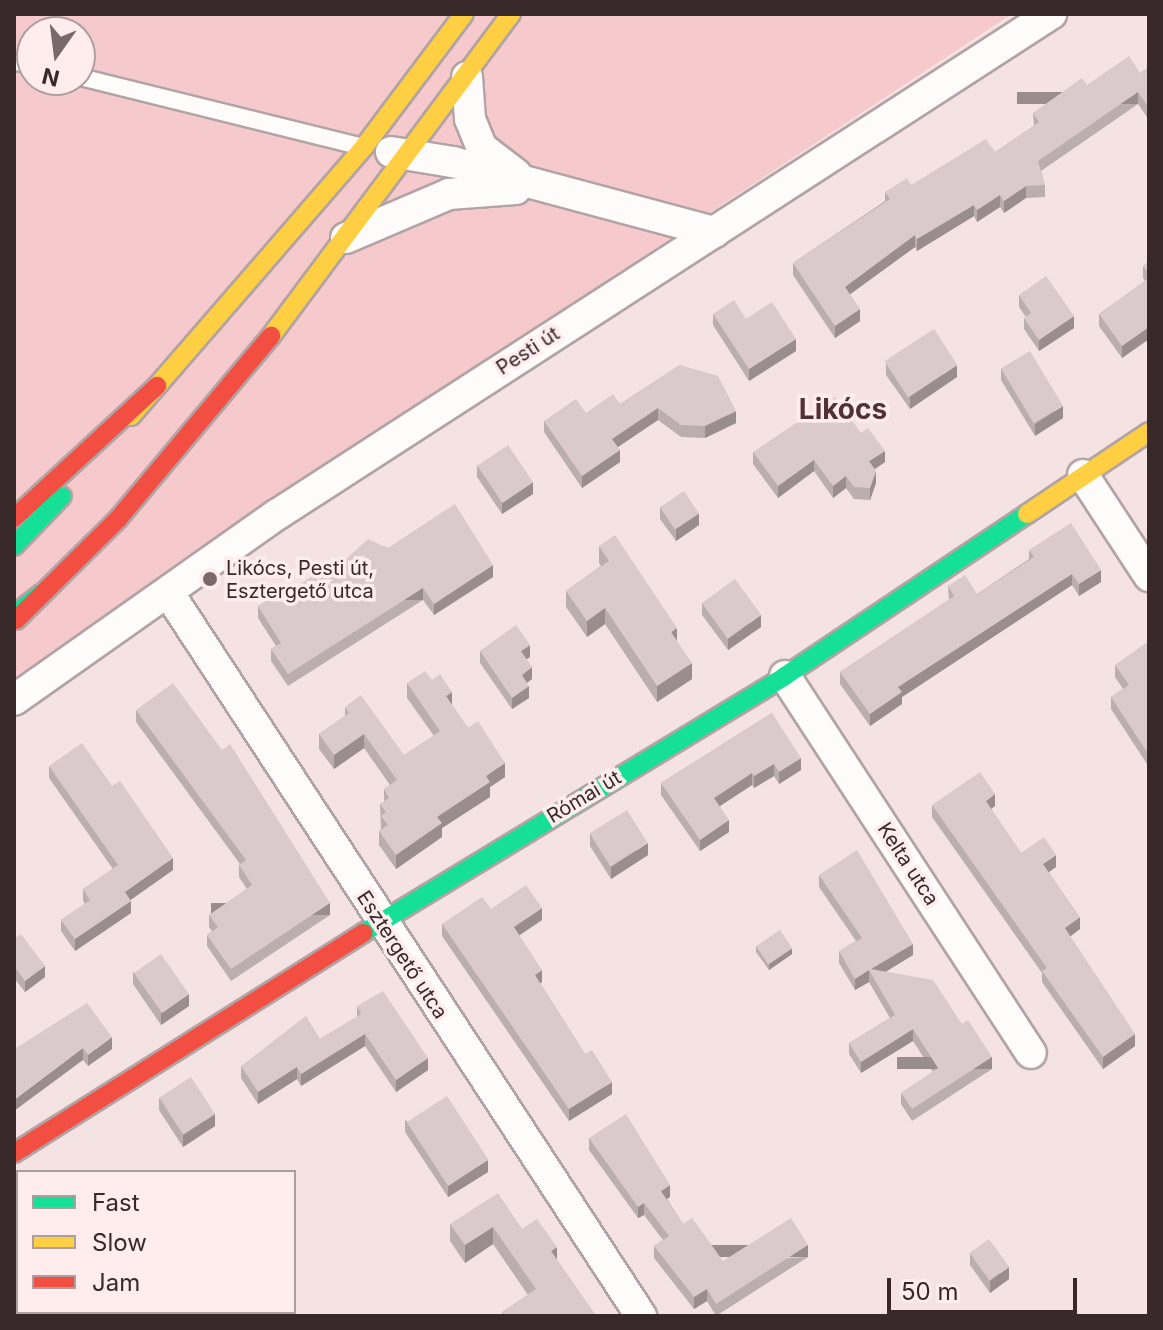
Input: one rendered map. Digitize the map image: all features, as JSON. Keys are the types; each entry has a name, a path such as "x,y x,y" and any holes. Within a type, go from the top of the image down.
{"main road":[{"path":"14,546 364,147 464,14"},
{"path":"14,622 118,519 228,393 409,155 511,14"},
{"path":"14,518 157,386"},
{"name":"Római út","path":"14,1153 380,922 785,676 1149,432"},
{"path":"14,615 41,594"}],"street":[{"name":"Pesti út","path":"14,700 121,620 168,592 378,448 1051,14"},
{"path":"467,77 470,119 482,148 506,169 550,191"},
{"path":"364,147 409,155 715,232"},
{"path":"342,240 449,194 550,191"},
{"path":"1083,475 1149,576"},
{"name":"Esztergető utca","path":"168,592 380,922 641,1316"},
{"name":"Kelta utca","path":"785,676 1031,1053"}],"lane":[{"path":"96,81 364,147"}],"shaded area":[{"path":"14,14 1012,14 224,532 14,688"}],"building":[{"path":"1129,56 1140,73 1149,67 1149,108 1138,92 1038,161 1045,185 1026,186 1004,201 1000,195 977,210 974,205 917,239 915,235 845,287 860,309 835,326 793,263 890,199 885,192 907,178 911,185 986,139 995,152 1039,122 1033,113 1082,78 1087,85"},
{"path":"1046,276 1074,316 1039,340 1024,318 1031,313 1019,295"},
{"path":"1149,278 1149,327 1122,346 1099,314"},
{"path":"734,300 746,319 772,302 796,339 749,369 713,314"},
{"path":"934,329 957,365 908,397 885,361"},
{"path":"1030,351 1063,406 1034,423 1001,369"},
{"path":"680,365 718,376 736,411 705,426 681,425 658,408 612,439 620,450 582,476 544,421 576,399 586,413 613,394 620,404"},
{"path":"835,397 861,433 868,428 885,451 869,461 876,471 870,488 854,487 846,476 833,486 814,460 778,486 753,452"},
{"path":"508,445 533,482 502,503 477,466"},
{"path":"684,491 699,513 675,530 660,507"},
{"path":"455,504 493,565 434,604 423,588 288,674 271,649 281,643 258,606 280,591 283,596 340,557 343,562 368,539 388,548"},
{"path":"1071,523 1101,570 1079,584 1072,574 898,687 902,692 870,714 840,672 954,596 948,586 965,575 977,594 1034,557 1029,550"},
{"path":"615,535 677,628 671,632 692,663 657,686 605,608 587,621 566,591 609,561 599,546"},
{"path":"735,579 761,615 728,639 702,603"},
{"path":"516,625 530,645 521,651 532,667 522,675 529,686 512,698 480,651"},
{"path":"1146,643 1149,647 1149,755 1111,697 1129,685 1115,665"},
{"path":"425,671 432,680 440,674 452,692 446,696 468,728 478,721 505,763 486,776 490,782 437,817 442,823 396,855 379,831 388,825 381,816 386,812 380,804 389,798 384,789 397,780 364,734 334,755 319,734 349,713 345,707 361,695 404,755 440,731 407,683"},
{"path":"173,683 222,750 230,744 330,903 231,969 207,935 218,927 209,915 252,885 239,865 246,860 136,710"},
{"path":"772,713 801,758 779,772 774,764 754,776 752,773 714,798 729,820 700,840 661,783"},
{"path":"82,743 112,786 120,781 173,858 125,892 131,901 75,939 61,920 90,900 83,889 118,865 49,766"},
{"path":"980,772 995,794 986,801 1021,853 1044,837 1056,855 1043,864 1080,917 1065,928 1135,1034 1103,1057 1042,971 1047,968 932,805"},
{"path":"627,810 648,843 610,866 590,833"},
{"path":"857,850 913,944 871,969 933,980 962,1024 968,1020 992,1057 912,1109 901,1093 938,1068 913,1029 861,1062 849,1043 895,1015 869,970 855,979 839,951 862,938 819,875"},
{"path":"526,885 542,908 514,927 542,970 535,975 585,1054 592,1050 612,1082 569,1109 442,924 482,897 491,909"},
{"path":"780,930 792,948 768,964 756,946"},
{"path":"21,934 45,966 25,981 14,966 14,939"},
{"path":"161,954 189,994 162,1013 134,973"},
{"path":"383,991 428,1058 396,1080 365,1034 301,1074 297,1067 258,1092 241,1066 306,1016 320,1039 361,1014 357,1006"},
{"path":"87,1003 112,1037 88,1055 83,1048 14,1100 14,1045 16,1048"},
{"path":"191,1077 215,1114 183,1135 159,1098"},
{"path":"447,1096 488,1160 448,1186 407,1122"},
{"path":"626,1114 670,1185 661,1191 683,1224 692,1218 723,1261 791,1218 808,1245 716,1304 707,1289 694,1297 654,1246 669,1236 644,1203 638,1207 589,1138"},
{"path":"498,1193 522,1229 537,1219 557,1247 551,1251 596,1316 505,1316 502,1312 536,1289 493,1227 465,1245 450,1224"},
{"path":"989,1239 1009,1267 990,1281 970,1253"},
{"path":"14,1283 16,1314 45,1316 14,1316"},
{"path":"91,1314 147,1314 144,1316 87,1316"}],"traffic: fast":[{"path":"14,546 62,496"},
{"path":"363,933 785,676 1027,514"},
{"path":"14,615 41,594"}],"traffic: slow":[{"path":"131,416 364,147 464,14"},
{"path":"271,336 511,14"},
{"path":"1027,514 1149,432"}],"traffic: jam":[{"path":"16,620 118,519 271,336"},
{"path":"14,518 157,386"},
{"path":"14,1153 363,933"}],"place":[{"name":"Likócs, Pesti út, Esztergető utca","path":"210,579"}],"district":[{"name":"Likócs","path":"843,409"}]}
